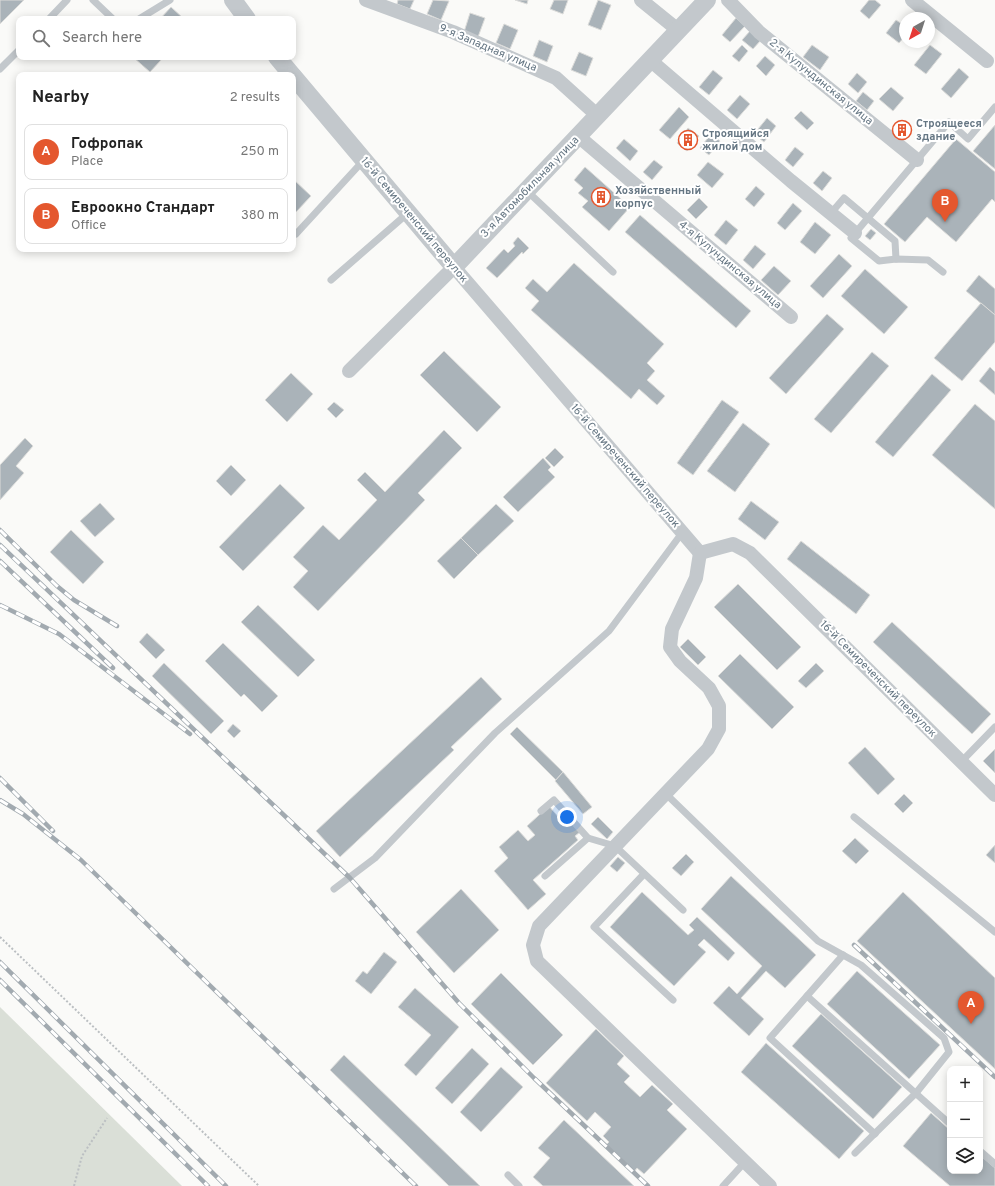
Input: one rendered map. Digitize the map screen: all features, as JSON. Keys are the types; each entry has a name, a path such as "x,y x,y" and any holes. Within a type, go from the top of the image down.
{"street":[{"path":"233,0 245,16"},
{"name":"9-я Западная улица","path":"366,0 453,32 556,78 598,116"},
{"path":"641,0 678,30"},
{"name":"3-я Автомобильная улица","path":"349,371 454,267 707,0"},
{"name":"2-я Кулундинская улица","path":"728,0 759,32 917,160"},
{"path":"912,0 987,61"},
{"name":"16-й Семиреченский переулок","path":"280,60 290,72"},
{"path":"650,60 791,181 855,233"},
{"name":"16-й Семиреченский переулок","path":"296,80 454,267 700,553 733,544 750,553 995,795"},
{"name":"4-я Кулундинская улица","path":"578,136 791,317"},
{"path":"700,553 696,578 672,629 670,647 680,661 709,688 719,706 719,729 708,749 539,926 533,945 537,961 770,1186"}],"lane":[{"path":"52,16 67,0"},
{"path":"93,0 110,16"},
{"path":"144,16 170,0"},
{"path":"0,69 16,53"},
{"path":"943,272 928,260 896,259 879,261 851,238 949,122 968,139 995,107"},
{"path":"296,234 364,160"},
{"path":"526,190 612,272"},
{"path":"831,213 844,198 895,242 896,259"},
{"path":"331,280 408,213"},
{"path":"334,889 375,858 494,733 609,631 682,533"},
{"path":"961,762 995,727"},
{"path":"665,793 818,941 861,965 944,1038 949,1052 916,1093 855,1153"},
{"path":"541,811 554,800 588,838 615,846 683,910"},
{"path":"854,817 995,932"},
{"path":"545,876 588,838"},
{"path":"644,874 594,927 672,1000"},
{"path":"843,955 770,1038 875,1134"},
{"path":"807,996 947,1121"},
{"path":"983,1154 995,1164"},
{"path":"722,1186 745,1162"},
{"path":"508,1175 519,1186"}],"path":[{"path":"0,937 259,1186"},
{"path":"74,1186 82,1156 107,1118"}],"shaded area":[{"path":"0,1007 182,1186 0,1186"}],"building":[{"path":"0,0 24,0 0,24"},
{"path":"398,0 414,0 410,9 397,4"},
{"path":"433,0 449,1 441,20 427,14"},
{"path":"515,0 528,0 527,4"},
{"path":"554,0 568,0 563,14 550,9"},
{"path":"598,0 611,5 601,30 588,25"},
{"path":"869,0 875,0 881,5 869,19 860,11"},
{"path":"171,7 181,16 163,16"},
{"path":"470,13 485,18 478,37 464,32"},
{"path":"736,18 745,26 730,42 722,35"},
{"path":"896,20 899,22 899,43 886,33"},
{"path":"504,24 518,30 510,49 496,43"},
{"path":"750,31 761,40 753,49 742,40"},
{"path":"539,40 553,46 547,62 533,56"},
{"path":"742,45 748,51 739,62 732,56"},
{"path":"812,45 829,57 820,70 803,57"},
{"path":"928,48 934,48 942,54 926,74 914,65"},
{"path":"579,52 593,58 586,76 571,70"},
{"path":"765,56 775,65 766,76 756,66"},
{"path":"136,60 161,60 150,72"},
{"path":"959,68 969,77 951,98 941,89"},
{"path":"713,70 723,78 709,95 699,87"},
{"path":"857,73 867,82 858,93 848,84"},
{"path":"891,87 904,98 893,111 879,99"},
{"path":"863,92 874,101 867,110 856,101"},
{"path":"740,95 750,104 737,119 727,110"},
{"path":"679,107 689,117 670,139 659,130"},
{"path":"801,111 814,123 807,130 794,118"},
{"path":"767,118 776,126 764,142 754,134"},
{"name":"Строящееся здание","path":"900,120 912,130 904,139 892,130"},
{"path":"995,125 995,169 973,151"},
{"name":"Строящийся жилой дом","path":"688,128 699,136 687,151 677,143"},
{"path":"711,134 720,141 709,155 700,148"},
{"path":"624,139 638,151 630,161 616,148"},
{"path":"956,139 995,172 995,202 992,199 956,242 927,217 905,242 884,224"},
{"path":"795,147 804,154 793,167 785,160"},
{"path":"654,160 663,167 652,180 643,172"},
{"path":"708,162 724,174 712,188 697,175"},
{"name":"Хозяйственный корпус","path":"585,167 630,207 609,231 582,207 588,201 578,193 583,188 574,180"},
{"path":"823,171 832,178 822,191 813,183"},
{"path":"296,182 311,196 296,212"},
{"path":"756,186 765,194 754,207 745,199"},
{"path":"699,198 708,207 696,219 687,210"},
{"path":"793,203 802,211 785,230 777,223"},
{"path":"640,215 751,311 736,328 625,232"},
{"path":"726,220 738,230 726,245 714,235"},
{"path":"815,222 831,235 815,254 800,242"},
{"path":"871,229 876,233 870,240 865,236"},
{"path":"518,237 529,248 523,254 522,252 497,278 486,268 504,249 508,253 515,246 513,243"},
{"path":"755,245 766,254 753,269 743,260"},
{"path":"839,254 852,266 823,298 810,286"},
{"path":"574,263 664,344 647,363 655,371 647,380 665,396 657,405 639,389 631,399 531,310 539,301 525,288 533,279 547,292"},
{"path":"774,266 791,281 778,295 761,280"},
{"path":"865,269 908,307 884,334 841,296"},
{"path":"979,275 995,289 995,315 966,291"},
{"path":"981,303 995,315 995,342 962,381 934,358"},
{"path":"827,314 844,329 786,394 769,378"},
{"path":"444,351 501,407 477,432 420,375"},
{"path":"872,352 889,366 831,433 814,419"},
{"path":"990,367 995,372 995,395 979,381"},
{"path":"291,373 313,394 287,422 265,400"},
{"path":"932,374 951,390 893,457 875,442"},
{"path":"722,400 739,412 693,475 677,463"},
{"path":"334,402 344,410 336,418 327,409"},
{"path":"975,404 995,421 995,509 932,455"},
{"path":"743,423 770,444 735,492 707,471"},
{"path":"444,430 462,448 418,493 425,500 318,611 293,587 308,571 293,557 323,525 339,540 377,500 357,480 365,472 385,492"},
{"path":"25,438 33,446 16,466 24,473 0,500 0,465"},
{"path":"555,448 564,457 554,467 545,458"},
{"path":"543,458 551,467 548,470 555,477 518,512 503,497"},
{"path":"231,465 246,480 231,496 216,481"},
{"path":"280,484 305,508 243,571 219,547"},
{"path":"751,501 779,522 765,540 738,519"},
{"path":"100,503 115,519 95,537 80,521"},
{"path":"496,504 514,521 478,555 461,538"},
{"path":"71,530 104,562 83,584 50,552"},
{"path":"461,538 478,555 454,579 437,561"},
{"path":"801,541 870,595 856,614 787,559"},
{"path":"738,584 801,647 777,670 714,607"},
{"path":"258,605 315,660 298,677 241,622"},
{"path":"892,622 991,714 972,734 873,642"},
{"path":"147,633 165,650 156,659 139,642"},
{"path":"688,639 706,657 698,665 680,647"},
{"path":"223,643 278,696 262,712 244,694 241,697 205,661"},
{"path":"740,654 794,707 772,729 718,676"},
{"path":"164,663 224,721 211,734 152,676"},
{"path":"816,663 824,671 806,688 798,681"},
{"path":"481,677 502,699 451,747 454,750 340,857 316,831"},
{"path":"233,724 241,731 234,738 227,731"},
{"path":"517,727 563,772 556,780 510,734"},
{"path":"865,747 895,779 878,795 848,763"},
{"path":"995,749 995,773 983,761"},
{"path":"563,772 592,807 583,814 555,781"},
{"path":"904,794 913,803 903,813 894,804"},
{"path":"549,806 566,826 571,822 580,832 575,836 578,840 533,880 546,894 528,910 494,871 508,858 499,847 518,830 528,841 535,835 527,826"},
{"path":"598,817 613,832 607,839 591,824"},
{"path":"855,838 869,851 856,864 842,851"},
{"path":"995,845 995,863 986,855"},
{"path":"686,854 694,862 681,876 672,868"},
{"path":"618,857 625,863 617,872 610,866"},
{"path":"731,876 816,955 785,988 766,971 741,998 764,1019 749,1036 713,1003 729,986 737,994 762,966 701,909"},
{"path":"461,889 499,930 454,973 416,932"},
{"path":"642,892 688,935 694,930 689,925 697,917 735,953 728,961 704,939 698,945 706,952 674,986 610,927"},
{"path":"903,892 995,978 995,1069 857,941"},
{"path":"384,952 397,962 371,994 355,981 363,971 367,974"},
{"path":"857,971 940,1045 909,1079 827,1004"},
{"path":"501,973 563,1035 533,1065 471,1004"},
{"path":"415,988 459,1027 416,1076 404,1065 431,1035 398,1007"},
{"path":"821,1014 902,1087 873,1119 792,1046"},
{"path":"596,1029 624,1056 617,1064 630,1076 624,1082 640,1097 652,1085 673,1104 667,1110 687,1129 644,1174 637,1168 634,1172 606,1145 609,1142 603,1136 611,1127 595,1112 587,1121 546,1083"},
{"path":"766,1043 864,1131 839,1159 741,1072"},
{"path":"472,1048 489,1064 452,1104 435,1088"},
{"path":"344,1055 480,1186 449,1186 330,1070"},
{"path":"501,1067 523,1087 481,1132 460,1112"},
{"path":"931,1113 947,1127 947,1174 983,1174 983,1158 995,1168 995,1186 950,1186 903,1146"},
{"path":"564,1120 634,1186 543,1186 533,1177 550,1158 538,1148"}],"railway":[{"path":"0,530 57,586 74,600 117,626"},
{"path":"0,545 350,878 459,1003 534,1078 648,1186"},
{"path":"0,561 113,668"},
{"path":"0,605 59,634 190,734"},
{"path":"0,778 53,831"},
{"path":"0,800 23,814 81,860 416,1186"},
{"path":"854,945 995,1077"},
{"path":"0,962 226,1186"},
{"path":"0,980 208,1186"}],"place":[{"name":"Строящееся здание","path":"902,130"},
{"name":"Строящийся жилой дом","path":"688,140"},
{"name":"Хозяйственный корпус","path":"601,197"},
{"name":"Евроокно Стандарт","path":"945,222"},
{"name":"Гофропак","path":"971,1024"}]}
